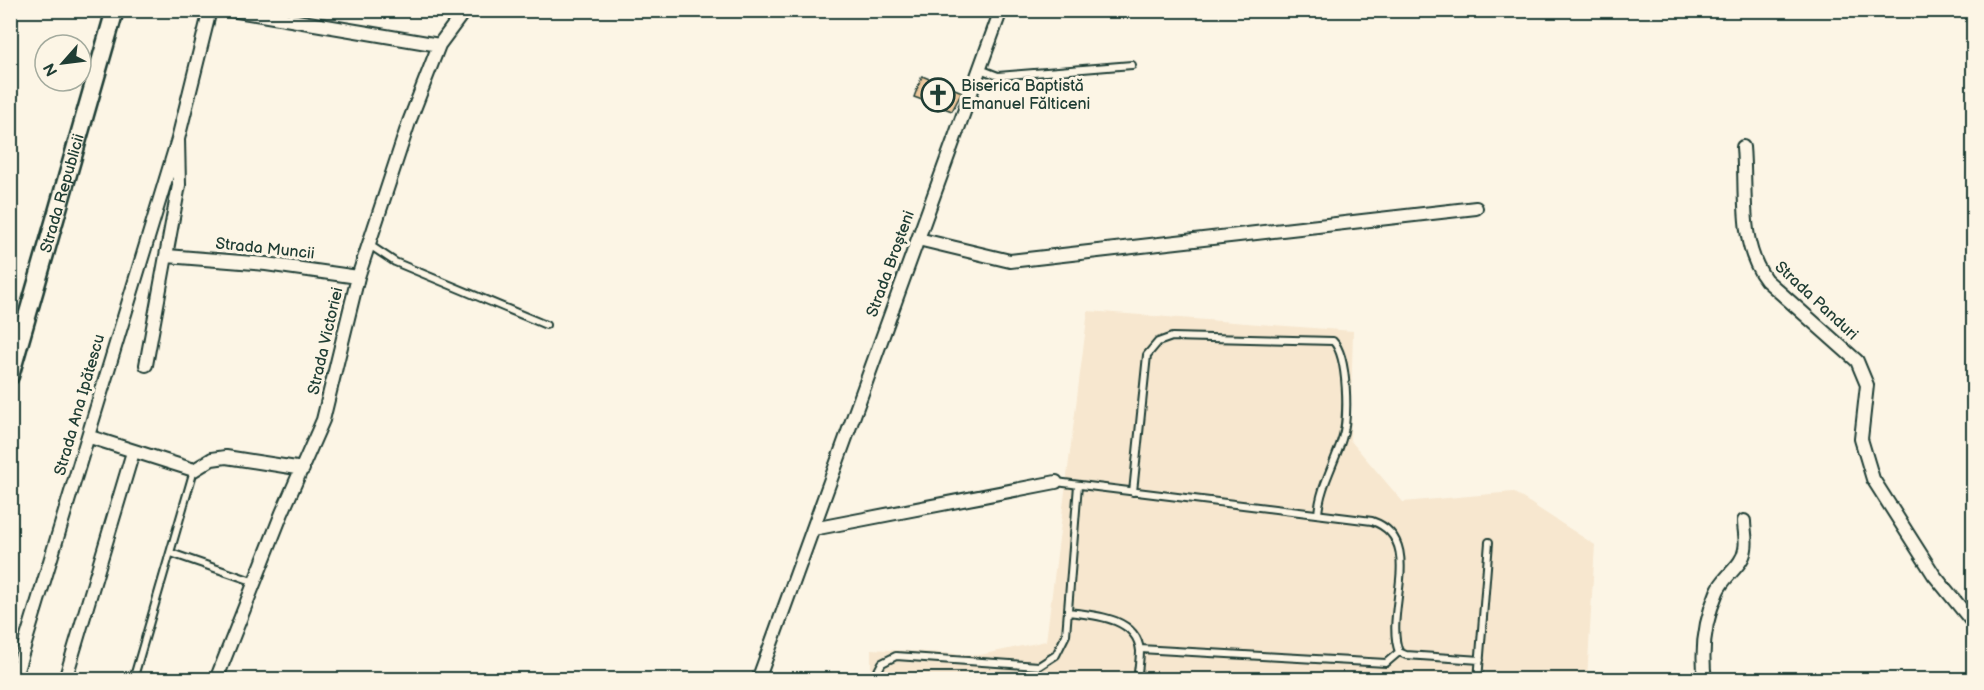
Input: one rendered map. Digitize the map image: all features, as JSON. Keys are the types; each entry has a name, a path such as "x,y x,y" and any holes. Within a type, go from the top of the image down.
{"main road":[{"name":"Strada Republicii","path":"10,376 115,10"}],"street":[{"name":"Strada Ana Ipătescu","path":"14,680 90,437 115,343 178,139 210,10"},
{"path":"231,10 439,45"},
{"name":"Strada Victoriei","path":"216,680 324,420 358,277 409,122 439,45 465,10"},
{"name":"Strada Broșteni","path":"758,680 1001,10"},
{"name":"Strada Ana Ipătescu","path":"146,365 179,185 178,139"},
{"name":"Strada Panduri","path":"1743,147 1746,235 1756,266 1766,280 1857,361 1867,385 1861,439 1873,479 1934,575 1974,624"},
{"path":"918,239 1010,261 1476,208"},
{"name":"Strada Muncii","path":"167,256 266,264 358,277"},
{"path":"90,437 194,470 212,459 226,458 303,469"},
{"path":"65,680 133,452"},
{"path":"813,529 1056,482"},
{"path":"1706,680 1702,658 1708,617 1717,590 1727,574 1742,560 1746,549 1744,521"}],"lane":[{"path":"980,69 998,76 1132,65"},
{"path":"368,244 395,262 546,325"},
{"path":"1133,492 1147,354 1158,342 1172,337 1333,341 1340,347 1343,359 1345,397 1342,438 1332,459 1318,514"},
{"path":"133,680 194,470"},
{"path":"1056,482 1372,521 1383,525 1398,541 1401,556 1395,631 1399,652"},
{"path":"873,680 882,663 896,656 1039,666 1056,655 1066,635 1077,485"},
{"path":"1478,680 1490,542"},
{"path":"171,553 255,582"},
{"path":"1068,612 1112,618 1131,632 1140,649 1137,680"},
{"path":"1140,649 1386,663 1399,652"},
{"path":"1399,652 1406,655 1480,660"}],"shaded area":[{"path":"1088,311 1353,331 1350,440 1403,502 1513,492 1595,545 1587,679 871,680 871,649 980,655 1046,641"}],"building":[{"name":"Biserica Baptistă Emanuel Fălticeni","path":"922,76 962,92 952,111 914,97"}],"place":[{"name":"Biserica Baptistă Emanuel Fălticeni","path":"938,95"}]}
